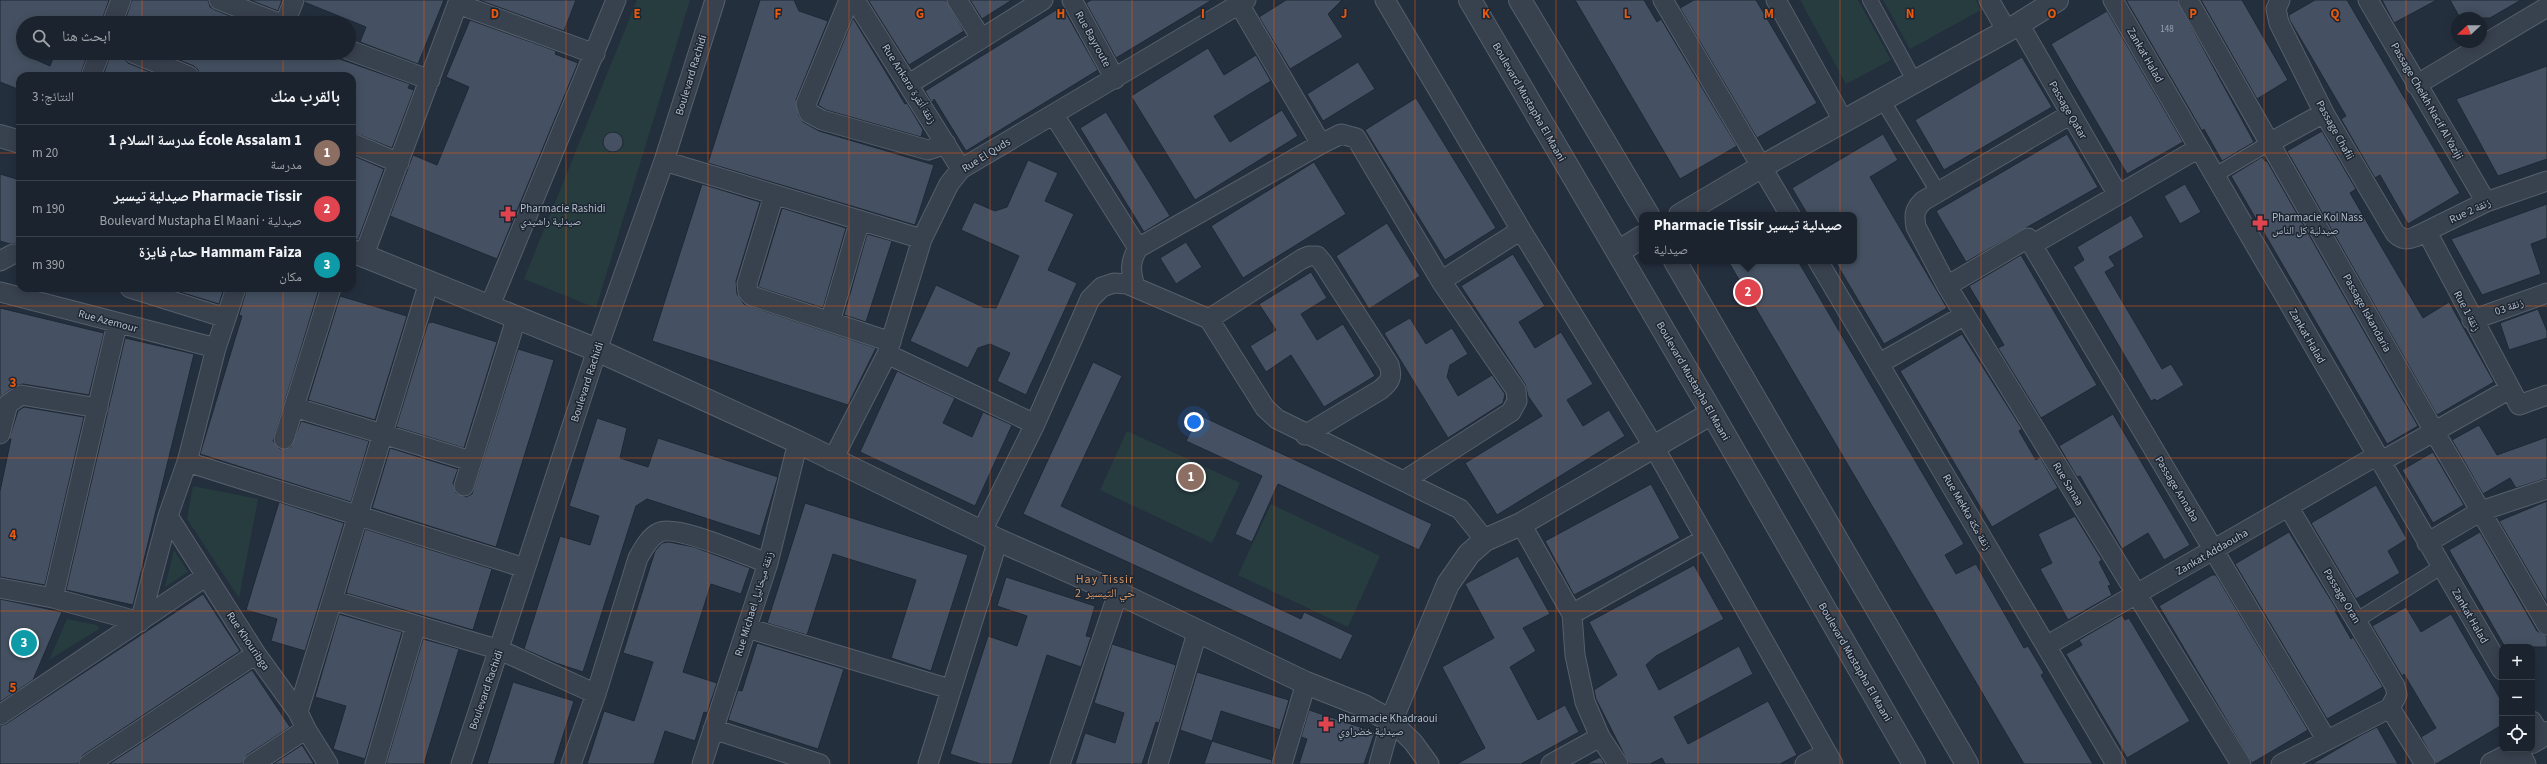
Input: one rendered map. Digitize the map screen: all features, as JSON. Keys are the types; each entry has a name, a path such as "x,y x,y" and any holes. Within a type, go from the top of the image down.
{"street":[{"path":"115,16 121,0"},
{"path":"220,0 261,16"},
{"path":"288,16 294,0"},
{"path":"489,308 616,0"},
{"name":"Boulevard Rachidi","path":"461,764 500,650 525,568 597,350 664,161 715,0"},
{"path":"849,0 806,104 810,113 822,120 928,150 946,144"},
{"name":"Rue Ankara زنقة أنقرة","path":"855,0 961,169"},
{"path":"957,0 980,38"},
{"path":"909,84 980,38 1043,0"},
{"name":"Rue Bayroute","path":"1072,0 1116,79"},
{"path":"1385,0 1521,230 1654,447 1829,759 1805,764"},
{"name":"Boulevard Mustapha El Maani","path":"1470,0 1712,413 1914,764"},
{"path":"1663,0 1760,167 1788,212"},
{"path":"1776,0 1844,122"},
{"path":"1870,0 1915,82"},
{"name":"Passage Qatar","path":"1989,0 2013,27 2071,114 2118,195"},
{"path":"1685,212 1760,167 1883,101 2013,27 2057,0"},
{"name":"Zankat Halad","path":"2113,0 2428,543 2441,568 2499,665"},
{"name":"Passage Iskandaria","path":"2188,0 2271,142 2434,432 2547,625"},
{"name":"Passage Chafii","path":"2280,0 2276,9 2280,23 2324,113 2395,233"},
{"name":"Passage Cheikh Nacif Al Yaziji","path":"2368,0 2416,85 2486,202"},
{"path":"1522,1 1646,212"},
{"path":"595,54 459,2 399,163 358,253 489,308 597,350 798,442 832,461 1118,593 1197,633 1306,683 1364,706 1391,721 1413,742 1429,764"},
{"path":"1242,2 1321,144"},
{"name":"Rue El Quds","path":"832,461 889,348 922,239 949,184 961,169 1116,79 1242,2"},
{"path":"2416,85 2547,7"},
{"path":"356,53 430,80"},
{"path":"92,72 97,60"},
{"path":"150,60 179,72"},
{"path":"1883,101 1930,196 2071,114"},
{"path":"2215,175 2324,113"},
{"path":"1054,114 1138,248"},
{"path":"1136,286 1131,274 1132,258 1138,248 1321,144 1341,134 1356,138 1441,281 1516,390 1517,401 1511,412 1404,480"},
{"path":"0,136 16,141"},
{"path":"356,145 399,163"},
{"path":"1947,286 2118,195 2199,148"},
{"path":"664,161 922,239"},
{"name":"Rue 2 زنقة","path":"2395,233 2400,238 2408,240 2486,202 2547,181"},
{"path":"774,194 746,284 748,292 752,296 830,322 889,348 1035,424"},
{"name":"Rue Sanaa","path":"1930,196 1916,208 1914,216 1916,227 1947,286 2241,764"},
{"path":"830,322 860,220"},
{"path":"1441,281 1521,230"},
{"name":"Rue 1 زنقة","path":"2427,232 2472,320 2519,405 2547,395"},
{"path":"1618,252 1639,239"},
{"name":"Passage Annaba","path":"2030,241 2326,739"},
{"path":"0,261 13,254 16,254"},
{"path":"1209,318 1302,259 1309,256 1317,256 1323,263 1389,365 1392,374 1388,383 1380,390 1305,435"},
{"path":"1677,264 1967,764"},
{"name":"Rue Mekka زنقة مكة","path":"1820,264 1880,363 2116,764"},
{"path":"298,712 356,517 429,282"},
{"path":"928,764 950,689 990,535 1035,424 1090,299 1102,287 1114,283 1136,286 1209,318 1265,408 1277,419 1305,435 1404,480 1460,509 1485,540"},
{"name":"Rue Azemour","path":"0,292 118,324 216,348"},
{"path":"143,292 226,318"},
{"path":"140,622 168,516 187,462 216,348 235,292"},
{"path":"284,439 330,292"},
{"name":"زنقة 03","path":"2472,320 2547,293"},
{"path":"1880,363 1965,315"},
{"path":"464,486 516,318"},
{"path":"53,598 118,324"},
{"name":"Zankat Addaouha","path":"2046,646 2289,508 2378,459 2434,432 2510,388"},
{"path":"0,434 8,404 21,395 98,408"},
{"path":"294,407 471,461"},
{"path":"1379,764 1391,721 1448,584 1469,554 1485,540 1520,524 1712,413"},
{"name":"Rue Michael زنقة ميخائيل","path":"702,764 768,563 798,442"},
{"path":"187,462 356,517 525,568"},
{"path":"2428,543 2481,511 2547,489"},
{"name":"Passage Oran","path":"2289,508 2395,686 2397,696 2390,708"},
{"name":"Rue Khouribga","path":"168,516 205,578 256,654 298,712 306,729 328,764"},
{"path":"1520,524 1572,614 1575,655 1585,702 1600,737 1618,764"},
{"path":"570,764 596,694 638,558 645,546 659,533 680,531 768,563"},
{"path":"1572,614 1705,539"},
{"path":"2357,620 2441,568"},
{"path":"0,715 205,578"},
{"path":"0,588 53,598 140,622"},
{"path":"1060,764 1118,593"},
{"path":"332,600 500,650 596,694"},
{"path":"375,764 413,635 413,624"},
{"path":"747,628 950,689"},
{"path":"1158,764 1197,633"},
{"path":"89,764 256,654"},
{"path":"1282,764 1306,683"},
{"path":"2281,764 2326,739 2390,708 2425,764"},
{"path":"253,764 306,729"},
{"path":"713,730 820,764"},
{"path":"1551,764 1600,737"},
{"path":"2492,764 2513,752"}],"green space":[{"path":"637,0 690,0 596,308 524,279"},
{"path":"1800,0 1858,0 1891,60 1846,84"},
{"path":"1883,0 1976,0 1981,10 1910,49"},
{"path":"1127,431 1240,483 1212,543 1100,490"},
{"path":"193,486 258,499 239,598 187,519"},
{"path":"1271,504 1380,556 1348,627 1238,575"},
{"path":"174,550 188,572 165,587"},
{"path":"67,619 97,625 99,629 49,660"}],"building":[{"path":"0,0 109,0 103,16 16,16 16,60 36,60 50,66 52,60 86,60 81,72 16,72 16,88 0,82"},
{"path":"132,0 208,0 210,7 230,16 126,16"},
{"path":"250,0 282,0 278,11"},
{"path":"305,0 444,0 418,64 360,42 366,27 356,23 356,16 339,16 304,2"},
{"path":"479,0 576,0 564,31"},
{"path":"760,0 794,0 799,11 828,21 796,100 799,116 803,122 819,131 934,165 915,225 708,163"},
{"path":"868,0 946,0 964,31 909,65"},
{"path":"970,0 1012,0 982,19"},
{"path":"1091,0 1212,0 1116,58 1086,3"},
{"path":"1286,0 1342,0 1328,14 1343,37 1290,69 1259,17"},
{"path":"1575,0 1644,0 1657,22 1661,19 1737,146 1680,179"},
{"path":"1694,0 1756,0 1817,103 1757,138 1680,8"},
{"path":"2126,0 2177,0 2254,142 2222,161 2204,129 2202,131"},
{"path":"2201,0 2242,0 2288,80 2257,99"},
{"path":"2315,0 2347,0 2460,193 2408,224 2380,175 2375,178 2341,119 2346,116 2289,19 2289,15"},
{"path":"2382,0 2437,0 2394,23"},
{"path":"2450,0 2521,0 2490,18 2487,18 2487,12 2457,12"},
{"path":"1061,7 1098,70 966,151 934,99 932,103 925,91"},
{"path":"2107,11 2183,142 2127,174 2051,44"},
{"path":"853,18 905,104 907,103 923,130 921,137 826,110 818,105"},
{"path":"470,20 556,51 555,54 578,63 497,259 390,216 413,155 437,165 469,87 446,77"},
{"path":"1208,48 1224,75 1256,55 1271,81 1214,116 1230,142 1282,110 1298,136 1195,200 1131,96"},
{"path":"2022,57 2052,107 1944,170 1915,120"},
{"path":"109,60 125,60 128,63 150,72 104,72"},
{"path":"179,60 343,60 410,84 408,88 414,90 392,148 356,134 356,72 199,72 194,66"},
{"path":"1358,62 1375,89 1323,121 1307,94"},
{"path":"2547,66 2547,159 2498,176 2456,99"},
{"path":"1416,98 1496,228 1445,260 1365,130"},
{"path":"1106,112 1170,216 1144,232 1080,128"},
{"path":"2322,131 2356,189 2350,193 2423,318 2449,302 2494,382 2437,415 2287,151"},
{"path":"613,132 620,135 623,142 620,149 613,152 606,149 603,142 606,135"},
{"path":"1883,134 1898,160 1870,177 1947,308 1884,344 1837,264 1857,264 1857,212 1806,212 1792,188"},
{"path":"2067,134 2098,187 1966,262 1936,211"},
{"path":"356,157 384,169 358,240 356,240"},
{"path":"2262,157 2265,161 2267,161 2418,426 2387,444 2231,176"},
{"path":"1028,160 1058,173 1045,201 1074,214 1048,270 1077,283 1026,395 997,381 1010,353 990,344 978,348 968,368 910,341 936,285 983,307 996,308 1019,256 961,230 974,202 995,211 1007,207"},
{"path":"1314,162 1346,214 1243,278 1211,226"},
{"path":"0,174 16,179 16,243 10,244 0,241"},
{"path":"702,184 760,202 736,281 737,294 744,304 876,348 848,405 652,341"},
{"path":"2185,184 2201,212 2180,224 2164,196"},
{"path":"2547,204 2547,238 2531,244 2541,274 2482,295 2451,239"},
{"path":"782,208 846,228 823,308 758,287"},
{"path":"2131,215 2144,237 2109,257 2115,266 2105,272 2162,369 2171,364 2184,385 2157,401 2155,399 2151,401 2073,267 2084,260 2077,247"},
{"path":"1387,223 1420,276 1369,309 1336,256"},
{"path":"867,234 892,241 866,322 844,315"},
{"path":"1186,242 1202,267 1176,284 1160,258"},
{"path":"1513,254 1545,306 1519,322 1535,348 1561,332 1593,384 1567,400 1583,426 1609,410 1625,436 1497,515 1465,463 1542,416 1528,396 1525,384 1461,286"},
{"path":"2021,255 2097,385 2041,418 1998,348 2004,345 1969,286"},
{"path":"1730,264 1800,264 1964,544 1945,555 1956,574 1976,564 2024,648 2028,646 2044,673 2041,675 2093,764 2024,764"},
{"path":"1311,272 1327,298 1301,314 1317,340 1343,324 1375,376 1324,407 1291,355 1266,372 1250,346 1276,330 1259,304"},
{"path":"180,292 223,292 219,304"},
{"path":"246,292 318,292 273,441 280,449 291,447 301,421 369,441 351,502 200,454 242,316 239,315"},
{"path":"340,296 407,316 375,420 308,400"},
{"path":"0,308 104,333 89,395 23,384 15,386 0,397"},
{"path":"2538,309 2547,331 2547,338 2509,350 2500,323"},
{"path":"1410,318 1426,344 1452,328 1468,354 1450,365 1447,377 1458,396 1492,375 1505,394 1503,403 1448,438 1384,333"},
{"path":"432,322 497,342 464,448 396,427 428,323"},
{"path":"1962,334 2022,429 2019,431 2036,460 2040,457 2058,488 1992,527 1900,371"},
{"path":"125,338 194,354 133,605 66,590"},
{"path":"518,349 554,360 496,547 372,508 390,448 458,469 453,483 456,493 466,497 472,494"},
{"path":"1093,362 1122,376 1061,506 1301,619 1304,612 1353,635 1341,660 1023,514"},
{"path":"897,371 955,398 943,423 972,437 983,412 1012,425 975,506 860,452"},
{"path":"24,407 84,417 45,585 0,577 0,491 11,439 9,439 18,411"},
{"path":"2113,414 2190,545 2164,560 2148,533 2122,549 2080,476 2077,477 2059,446"},
{"path":"1199,415 1432,524 1419,550 1278,484 1252,542 1235,534 1262,476 1186,441"},
{"path":"597,418 627,428 620,458 648,467 658,438 778,477 760,536 647,499 636,506 583,672 556,663 524,649 560,536 590,545 599,516 569,506"},
{"path":"2479,425 2497,455 2547,437 2547,478 2516,488 2510,478 2483,494 2452,440"},
{"path":"2433,452 2464,505 2433,523 2402,470"},
{"path":"1651,484 1680,538 1574,595 1545,541"},
{"path":"2376,485 2407,539 2388,551 2400,573 2356,599 2311,523"},
{"path":"2547,501 2547,603 2499,521"},
{"path":"279,502 344,523 305,651 271,641 277,619 246,610"},
{"path":"805,503 968,555 931,671 891,658 916,580 833,554 807,635 767,623"},
{"path":"2075,516 2102,560 2099,562 2111,585 2108,586 2112,595 2068,620 2040,569 2052,563 2038,534"},
{"path":"365,529 492,569 473,630 346,593"},
{"path":"2289,532 2337,610 2335,611 2351,639 2353,637 2383,687 2327,719 2235,564"},
{"path":"2480,532 2537,631 2547,636 2547,647 2535,647 2535,644 2503,644 2449,550"},
{"path":"669,542 694,547 750,568 741,594 711,584 683,672 717,683 707,713 704,712 695,741 665,731 654,764 587,764 604,711 634,721 653,662 623,653 655,551 662,543"},
{"path":"1518,556 1550,614 1523,628 1536,651 1510,667 1538,720 1565,705 1579,732 1521,764 1457,764 1485,748 1442,667 1494,638 1465,584"},
{"path":"1694,565 1724,619 1656,656 1646,665 1659,690 1739,646 1753,674 1674,717 1688,744 1768,701 1797,755 1780,764 1665,764 1662,758 1650,764 1629,764 1596,699 1594,690 1617,675 1589,622"},
{"path":"2212,575 2216,575 2308,730 2252,763 2159,606"},
{"path":"1006,577 1095,606 1086,636 1091,637 1081,667 1047,655 1012,764 981,764 950,754 988,636 1017,646 1027,616 997,606"},
{"path":"203,594 240,651 83,755 78,764 0,764 0,726 6,724"},
{"path":"0,599 62,612 33,680 0,702"},
{"path":"2406,607 2421,632 2451,614 2499,697 2499,727 2436,764 2421,737 2436,728 2404,674 2402,676 2372,626"},
{"path":"339,614 402,632 365,759 333,749 346,706 315,697"},
{"path":"2122,615 2125,620 2129,618 2190,721 2127,758 2066,654 2082,645 2079,640"},
{"path":"423,639 459,649 424,764 386,764"},
{"path":"757,643 844,669 818,749 728,720 738,690 742,691"},
{"path":"1112,644 1176,665 1159,723 1156,722 1142,764 1075,764 1085,733 1115,743 1124,713 1094,703"},
{"path":"252,670 290,727 247,755 242,764 109,764"},
{"path":"1197,672 1289,700 1280,730 1221,711 1212,741 1180,730"},
{"path":"513,682 574,701 554,764 487,764"},
{"path":"1309,710 1375,732 1364,764 1299,764 1307,739 1301,737"},
{"path":"2377,727 2398,764 2312,764 2363,734"},
{"path":"1212,741 1272,760 1271,764 1204,764"},
{"path":"302,745 314,764 273,764"},
{"path":"1600,757 1605,764 1586,764"}],"place":[{"name":"Pharmacie Rashidi صيدلية راشيدي","path":"508,214"},
{"name":"Pharmacie Kol Nass صيدلية كل الناس","path":"2260,223"},
{"name":"Pharmacie Tissir صيدلية تيسير","path":"1748,292"},
{"name":"École Assalam 1 مدرسة السلام 1","path":"1191,477"},
{"name":"Hammam Faiza حمام فايزة","path":"24,643"},
{"name":"Pharmacie Khadraoui صيدلية خضراوي","path":"1326,724"}],"district":[{"name":"Hay Tissir 2 حي التيسير","path":"1105,586"}]}
